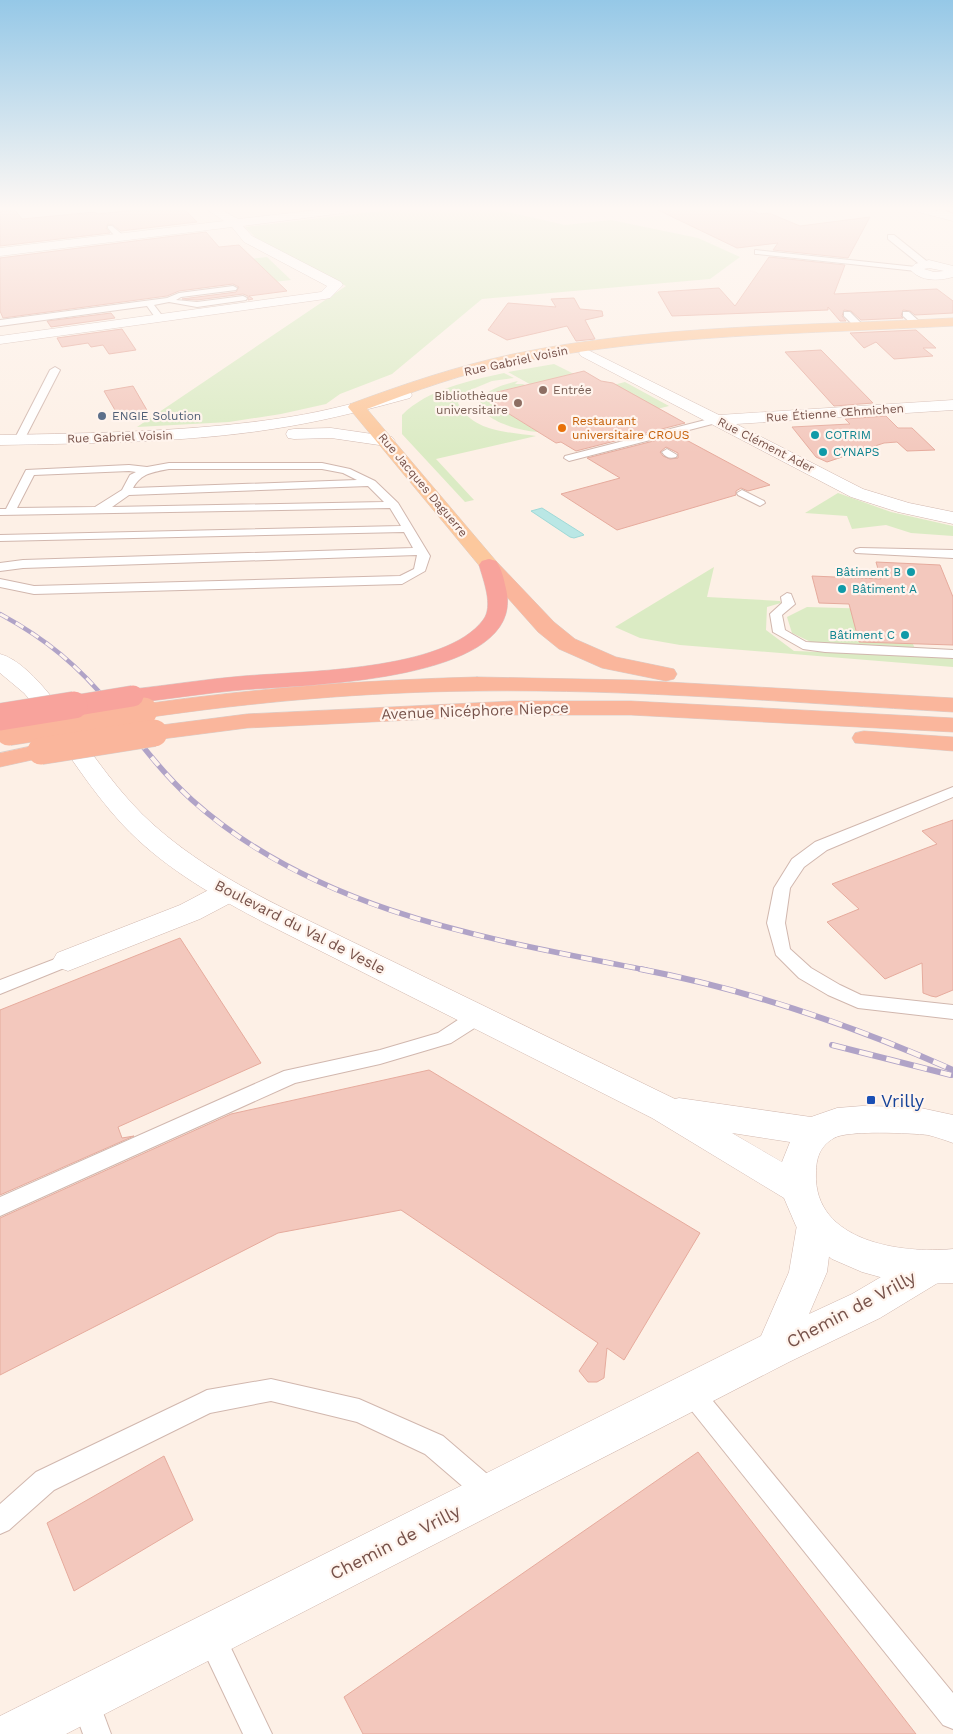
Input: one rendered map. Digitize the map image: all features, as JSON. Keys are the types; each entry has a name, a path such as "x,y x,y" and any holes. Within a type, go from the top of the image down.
{"highway":[{"path":"489,565 546,627 567,644 593,657 646,671 849,700"},
{"path":"138,704 222,685 367,671 412,664 450,653 480,637 493,623 497,614 498,599 489,565"},
{"name":"Avenue Nicéphore Niepce","path":"3,728 138,704 232,699 330,690 455,684 602,686 953,705"},
{"path":"514,708 922,743"},
{"name":"Avenue Nicéphore Niepce","path":"0,760 41,751 154,733 247,721 514,708 631,708 953,725"}],"main road":[{"path":"383,437 389,415 404,396 501,369 583,350 686,339 859,326 911,319 953,322"},
{"path":"686,339 953,327"},
{"name":"Rue Gabriel Voisin","path":"356,407 474,369 516,358 583,350"},
{"name":"Rue Jacques Daguerre","path":"356,407 489,565"}],"street":[{"path":"0,340 324,295 329,291"},
{"name":"Rue Clément Ader","path":"583,350 857,492 905,508 953,518"},
{"path":"356,407 404,396"},
{"name":"Rue Étienne Œhmichen","path":"717,420 953,405"},
{"name":"Rue Gabriel Voisin","path":"0,440 130,437 236,430 276,424 356,407"},
{"path":"130,437 259,436 331,432 383,437"},
{"name":"Boulevard du Val de Vesle","path":"0,661 32,688 44,702 117,802 147,832 188,866 228,892 664,1109 798,1189"},
{"path":"922,743 953,745"},
{"path":"68,960 190,912 228,892"},
{"name":"Boulevard du Val de Vesle","path":"664,1109 816,1132"},
{"path":"940,1268 900,1266 874,1260 845,1248 815,1225 804,1206 798,1189 798,1167 808,1142 816,1132 827,1126 857,1120 902,1119 929,1122 953,1129"},
{"name":"Chemin de Vrilly","path":"775,1349 808,1272 815,1225"},
{"name":"Chemin de Vrilly","path":"15,1734 91,1717 210,1636 775,1349 866,1306 940,1268"}],"lane":[{"path":"0,323 169,300 179,295 210,291"},
{"path":"169,300 179,304 194,305 243,298"},
{"path":"149,303 160,318"},
{"path":"847,314 859,326"},
{"path":"19,440 55,370"},
{"path":"569,458 717,420"},
{"path":"0,583 34,590 402,580 419,571 424,556 394,505 371,483 346,471 322,466 169,466 147,470 129,468 30,472 5,512"},
{"path":"95,511 116,500 126,492 134,477 147,470"},
{"path":"126,492 371,483"},
{"path":"742,493 760,503"},
{"path":"5,512 394,505"},
{"path":"0,538 408,529"},
{"path":"0,567 23,564 421,551"},
{"path":"860,551 953,554"},
{"path":"787,597 789,604 776,614 779,632 803,645 825,648 953,654"},
{"path":"953,792 821,846 806,857 798,863 782,888 776,922 782,951 805,973 834,990 858,1001 953,1012"},
{"path":"0,987 68,960"},
{"path":"0,1207 291,1076 380,1057 426,1044 444,1038 477,1017"},
{"path":"0,1520 45,1481 198,1406 207,1402 271,1390 359,1412 434,1445 491,1494"},
{"path":"691,1392 953,1715"},
{"path":"210,1636 258,1734"}],"green space":[{"path":"339,291 574,291 482,299 392,374 340,394 326,404 281,414 229,422 137,427"},
{"path":"554,364 574,374 535,387 508,372"},
{"path":"504,373 514,378 492,381 463,393 458,403 464,413 481,425 492,429 536,436 436,459 474,500 465,502 402,434 402,415 412,406 436,392"},
{"path":"518,381 515,384 523,384 531,388 513,388 485,395 496,388"},
{"path":"625,382 669,406 653,410 609,386"},
{"path":"485,395 489,398 486,399 538,432 505,425 492,419 484,411 481,404"},
{"path":"838,493 891,512 953,526 953,536 911,533 886,525 852,529 847,516 805,513"},
{"path":"714,567 707,597 780,601 781,603 767,607 766,630 794,651 953,657 953,667 680,645 640,638 615,627"},
{"path":"807,607 876,609 913,644 915,649 813,643 792,633 787,617"}],"water":[{"path":"542,508 584,535 574,538 570,537 531,511"}],"building":[{"path":"0,291 180,291 167,296 3,318 0,311"},
{"path":"287,291 249,296 253,299 248,300 248,296 243,294 197,300 182,299 236,292"},
{"path":"722,291 735,306 745,291 835,291 834,294 940,291 953,301 953,313 915,315 910,311 903,310 901,316 903,318 861,320 851,311 844,310 842,316 846,321 840,321 828,307 828,310 672,316 658,292"},
{"path":"574,298 580,309 602,311 603,316 585,320 595,339 576,341 567,326 507,340 488,330 508,303 556,307 551,299"},
{"path":"111,313 115,318 51,327 47,321"},
{"path":"122,329 136,350 109,354 103,345 91,347 88,343 62,347 57,338"},
{"path":"916,330 936,348 923,348 933,356 894,359 876,342 864,348 850,333"},
{"path":"821,350 873,403 834,406 785,352"},
{"path":"584,371 601,381 613,383 685,423 576,451 561,442 556,443 485,399 489,398 485,395"},
{"path":"133,386 148,412 119,417 104,391"},
{"path":"886,416 898,428 912,428 935,450 907,451 897,442 884,443 827,462 816,457 792,427 850,424 845,419"},
{"path":"677,435 770,485 748,491 741,488 736,491 736,495 617,530 561,494 620,478 587,458","holes":["666,447 678,453 678,458 670,459 663,456 660,452"]},
{"path":"876,562 940,565 953,597 953,645 859,642 849,604 819,603 812,576 881,579"},
{"path":"953,820 953,990 936,997 923,993 922,963 885,979 827,922 859,909 832,884 937,844 922,831"},
{"path":"180,938 261,1063 118,1127 122,1138 134,1136 0,1195 0,1010"},
{"path":"429,1070 700,1233 624,1360 607,1348 604,1378 597,1382 588,1382 579,1371 598,1343 401,1210 278,1233 0,1375 0,1218 231,1114"},
{"path":"698,1452 916,1734 363,1734 344,1697"},
{"path":"164,1456 193,1520 74,1591 47,1523"}],"railway":[{"path":"0,614 17,623 61,654 100,692 112,707"},
{"path":"111,705 159,766 192,800 241,838 293,869 349,895 407,915 466,932 646,970"},
{"path":"640,969 721,987 800,1010 877,1038 953,1070"},
{"path":"832,1045 951,1075"}],"place":[{"name":"Entrée","path":"543,390"},
{"name":"Bibliothèque universitaire","path":"518,403"},
{"name":"ENGIE Solution","path":"102,416"},
{"name":"Restaurant universitaire CROUS","path":"562,428"},
{"name":"COTRIM","path":"815,435"},
{"name":"CYNAPS","path":"823,452"},
{"name":"Bâtiment B","path":"911,572"},
{"name":"Bâtiment A","path":"842,589"},
{"name":"Bâtiment C","path":"905,635"},
{"name":"Vrilly","path":"871,1100"}]}
